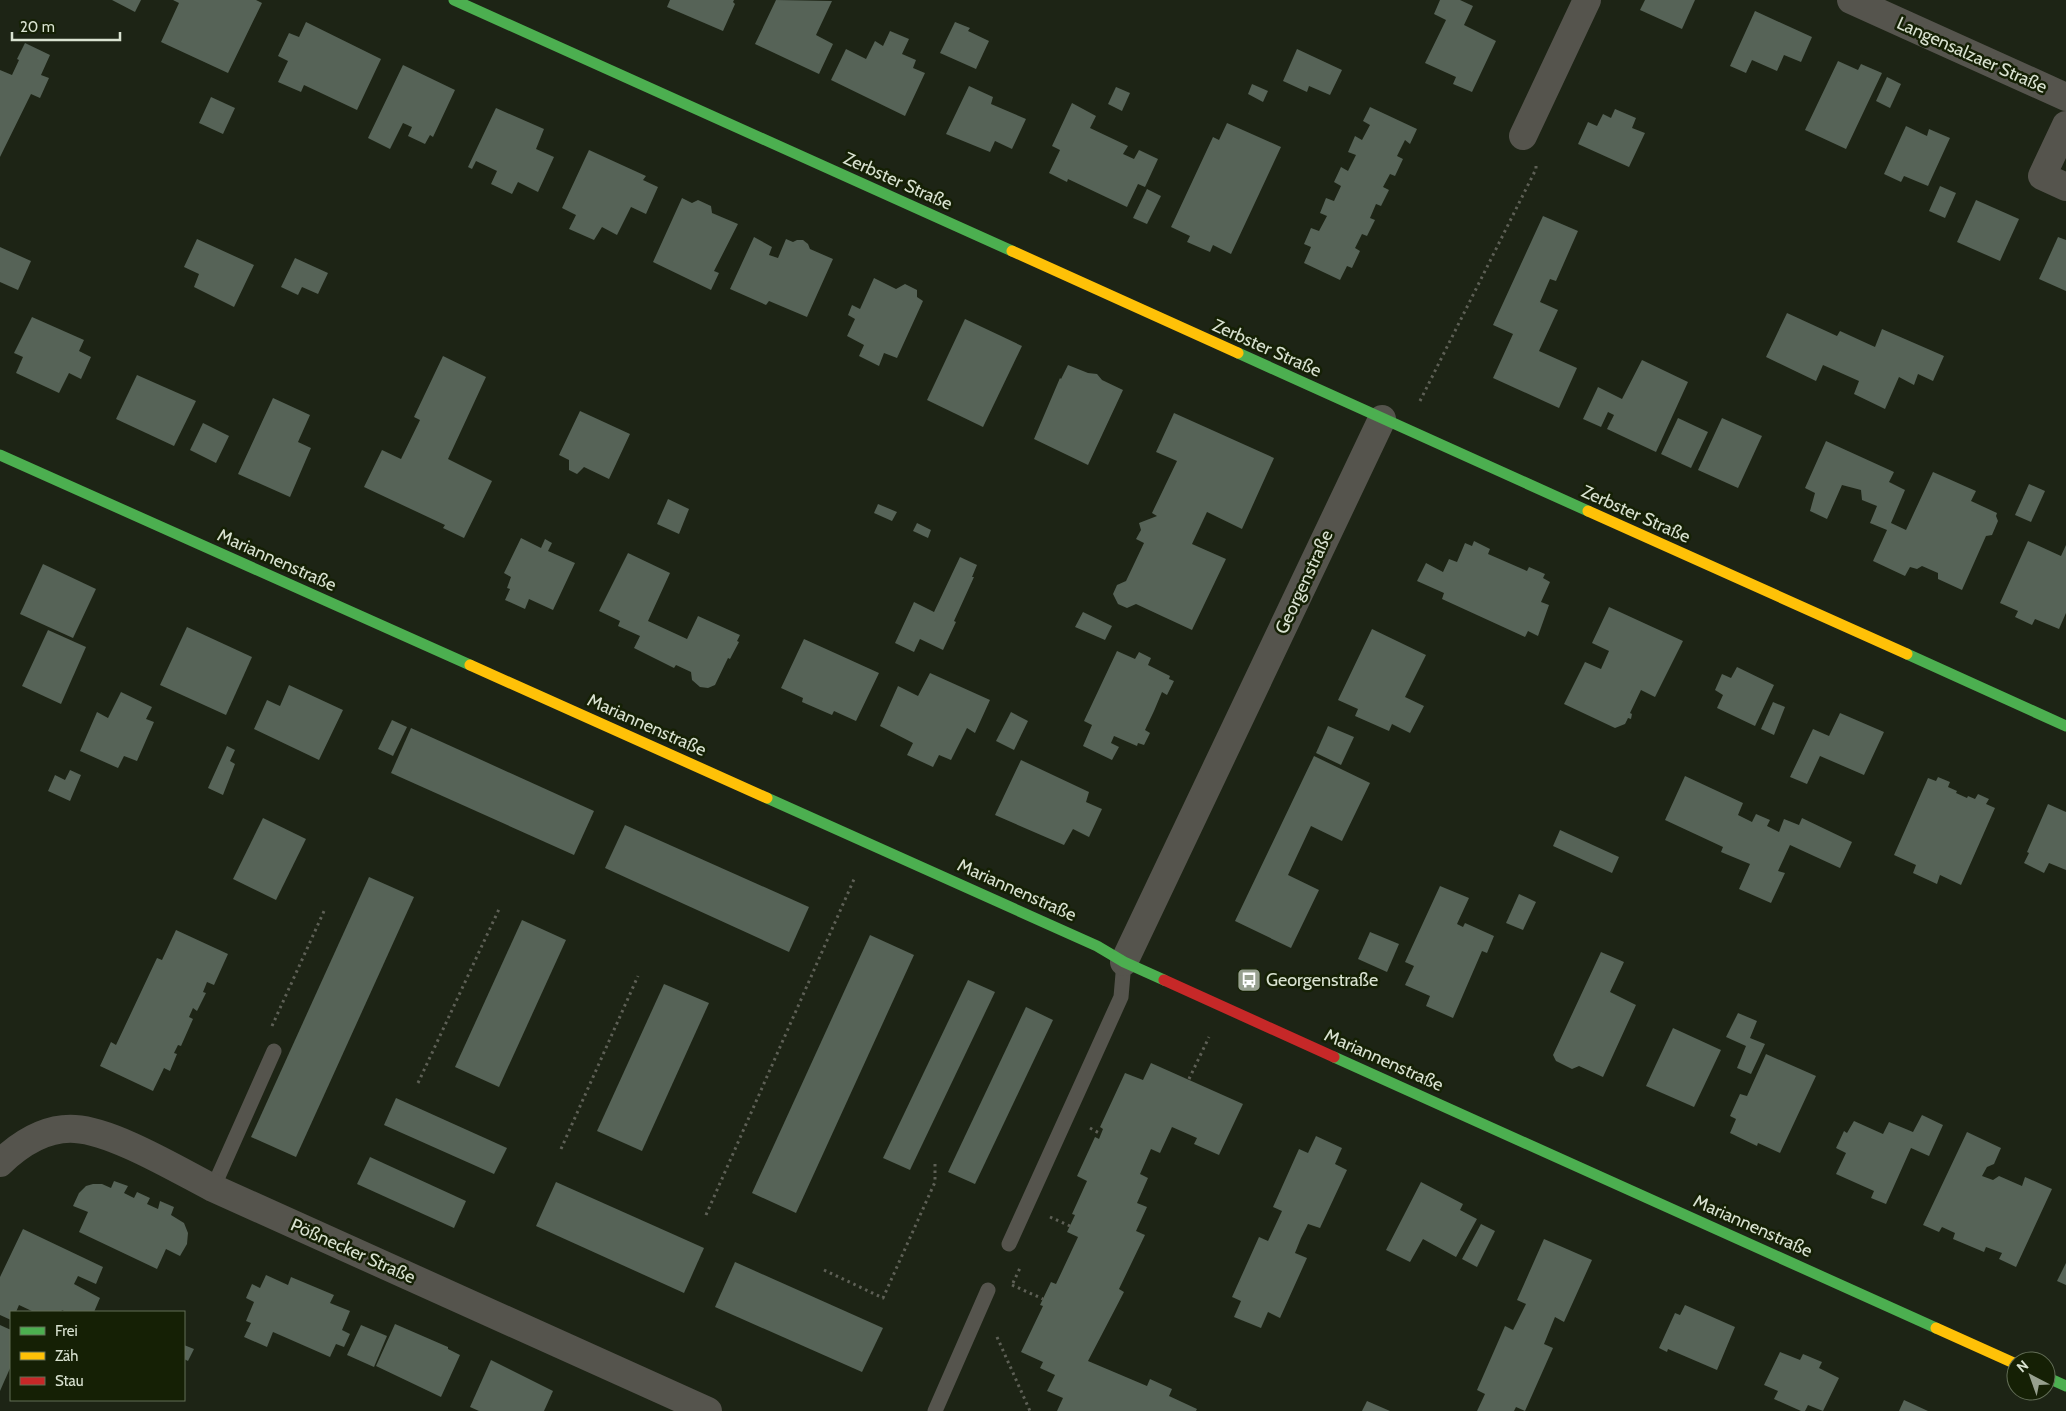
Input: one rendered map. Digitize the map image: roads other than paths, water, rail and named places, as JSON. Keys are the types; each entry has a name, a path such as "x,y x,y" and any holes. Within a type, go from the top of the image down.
{"street":[{"name":"Zerbster Straße","path":"454,0 2066,726"},
{"path":"1523,136 1587,0"},
{"name":"Langensalzaer Straße","path":"1851,0 2066,97"},
{"path":"2066,125 2042,176 2066,187"},
{"name":"Georgenstraße","path":"1124,962 1382,419"},
{"name":"Mariannenstraße","path":"0,455 1047,923 1097,946 1124,962 2006,1359"},
{"name":"Pößnecker Straße","path":"0,1163 18,1146 36,1137 74,1129 96,1133 136,1150 213,1188 708,1411"}],"lane":[{"path":"1009,1244 1120,998 1124,962"},
{"path":"213,1188 274,1051"},
{"path":"935,1411 988,1290"}],"place":[{"name":"Georgenstraße","path":"1249,980"}]}
